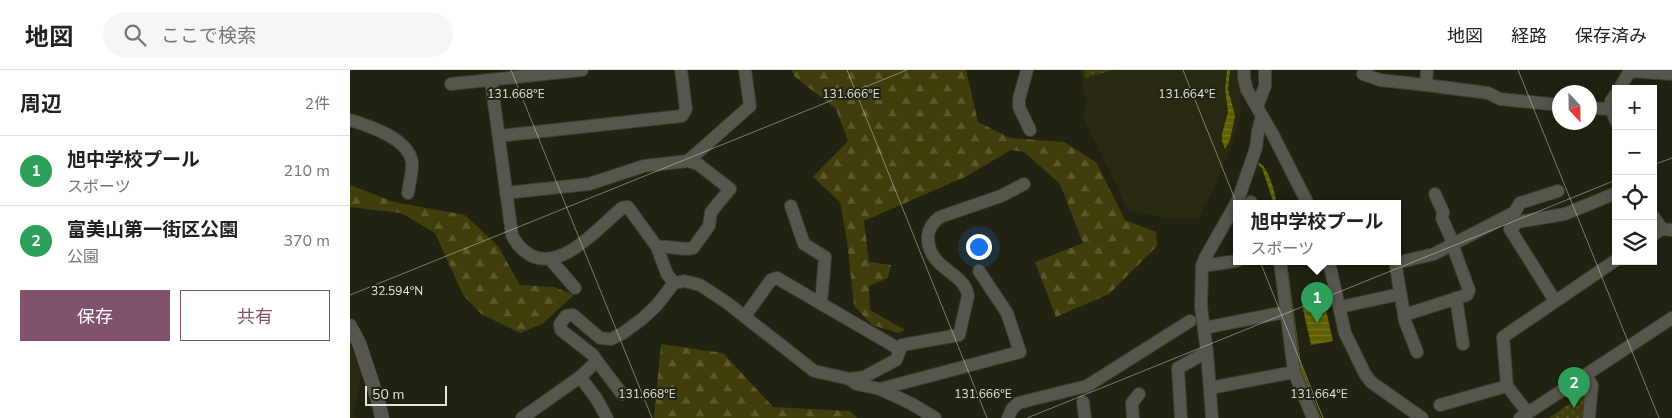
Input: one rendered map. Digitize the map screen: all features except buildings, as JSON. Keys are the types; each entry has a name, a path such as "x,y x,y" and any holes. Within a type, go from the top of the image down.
{"street":[{"path":"451,84 582,70"},
{"path":"499,136 682,116 686,109 681,70"},
{"path":"688,161 750,106 746,70"},
{"path":"1027,70 1019,99 1019,106 1030,130"},
{"path":"1244,70 1246,90 1306,200"},
{"path":"1238,200 1256,148 1259,112 1266,86 1265,70"},
{"path":"1426,85 1427,70"},
{"path":"1621,85 1630,70 1672,74"},
{"path":"1363,74 1380,80 1488,93 1500,99 1552,104"},
{"path":"492,80 514,241 525,252 536,257 550,259 561,257 622,208 628,208 657,247 667,274 674,283"},
{"path":"1597,110 1612,115"},
{"path":"350,120 370,126 396,139 404,147 412,161 408,192"},
{"path":"506,193 589,184 644,166 688,161 698,164 730,189 711,212 709,226 693,248 687,250 666,245 657,247"},
{"path":"402,178 412,164"},
{"path":"622,394 593,355 561,330 560,324 562,319 572,315 600,338 611,339 642,319 657,305 674,283 684,281 700,285 745,316 814,371 850,379 864,377 896,360 902,345 955,336 961,332 968,296 967,291 932,256 928,245 928,231 932,222 940,216 1000,196 1024,184"},
{"path":"1401,262 1434,254 1515,212 1520,203 1558,191"},
{"path":"1404,315 1467,295 1469,290 1442,218 1443,212 1435,194"},
{"path":"1555,301 1510,229 1518,222 1565,214 1612,196"},
{"path":"791,206 804,244 825,257 821,304"},
{"path":"1212,418 1207,352 1201,307 1202,266 1233,209"},
{"path":"1655,220 1662,231"},
{"path":"550,259 575,288"},
{"path":"1202,266 1233,262"},
{"path":"1612,263 1502,336 1507,386 1524,415 1672,318"},
{"path":"1280,265 1294,372 1313,418"},
{"path":"1330,265 1345,333 1365,374 1371,382 1422,418"},
{"path":"1397,265 1405,321 1417,352"},
{"path":"880,389 1020,352 1007,313 980,271"},
{"path":"745,316 771,280 777,278 899,349"},
{"path":"1340,307 1400,294"},
{"path":"1456,298 1463,344"},
{"path":"1204,328 1286,312"},
{"path":"1008,418 1012,409 1018,403 1087,386 1190,322"},
{"path":"350,326 378,400 382,418"},
{"path":"1181,418 1178,368 1207,352"},
{"path":"522,418 540,413 597,361"},
{"path":"1210,388 1294,372"},
{"path":"1586,375 1592,384 1589,418"},
{"path":"580,377 596,398 607,418"},
{"path":"850,379 856,384 880,389 936,418"},
{"path":"1440,405 1507,386"},
{"path":"1133,418 1132,403 1139,394"},
{"path":"1083,402 1085,418"}],"shaded area":[{"path":"1080,70 1240,70 1240,116 1231,148 1217,182 1198,218 1167,218 1128,211 1083,116 1086,103"},
{"path":"1227,70 1230,70 1228,89 1235,116 1230,140 1225,149 1222,134 1228,112 1225,89"},
{"path":"1259,162 1269,175 1276,200 1273,200 1262,168 1258,165"},
{"path":"1284,265 1287,265 1301,365 1321,418 1317,418 1297,364"},
{"path":"1324,301 1333,341 1311,345 1302,305"},
{"path":"350,344 362,374 354,412 356,418 350,418"}],"green space":[{"path":"792,70 966,70 978,122 1010,138 1064,142 1096,162 1125,220 1156,232 1157,246 1109,294 1056,317 1035,262 1083,243 1060,184 1024,152 1011,150 967,176 864,221 869,262 891,265 888,278 869,286 870,310 905,330 899,333 872,325 854,306 847,240 840,202 813,177 848,141 836,109 794,76"},
{"path":"1084,70 1113,70 1085,78"},
{"path":"350,185 394,202 465,215 498,246 520,285 554,287 574,295 542,324 520,333 481,314 463,295 435,233 401,213 350,207"},
{"path":"661,344 723,353 773,407 850,411 857,418 654,418"},
{"path":"1580,396 1587,398 1585,418 1549,418"}],"place":[{"name":"旭中学校プール","path":"1317,323"},
{"name":"富美山第一街区公園","path":"1574,408"}]}
